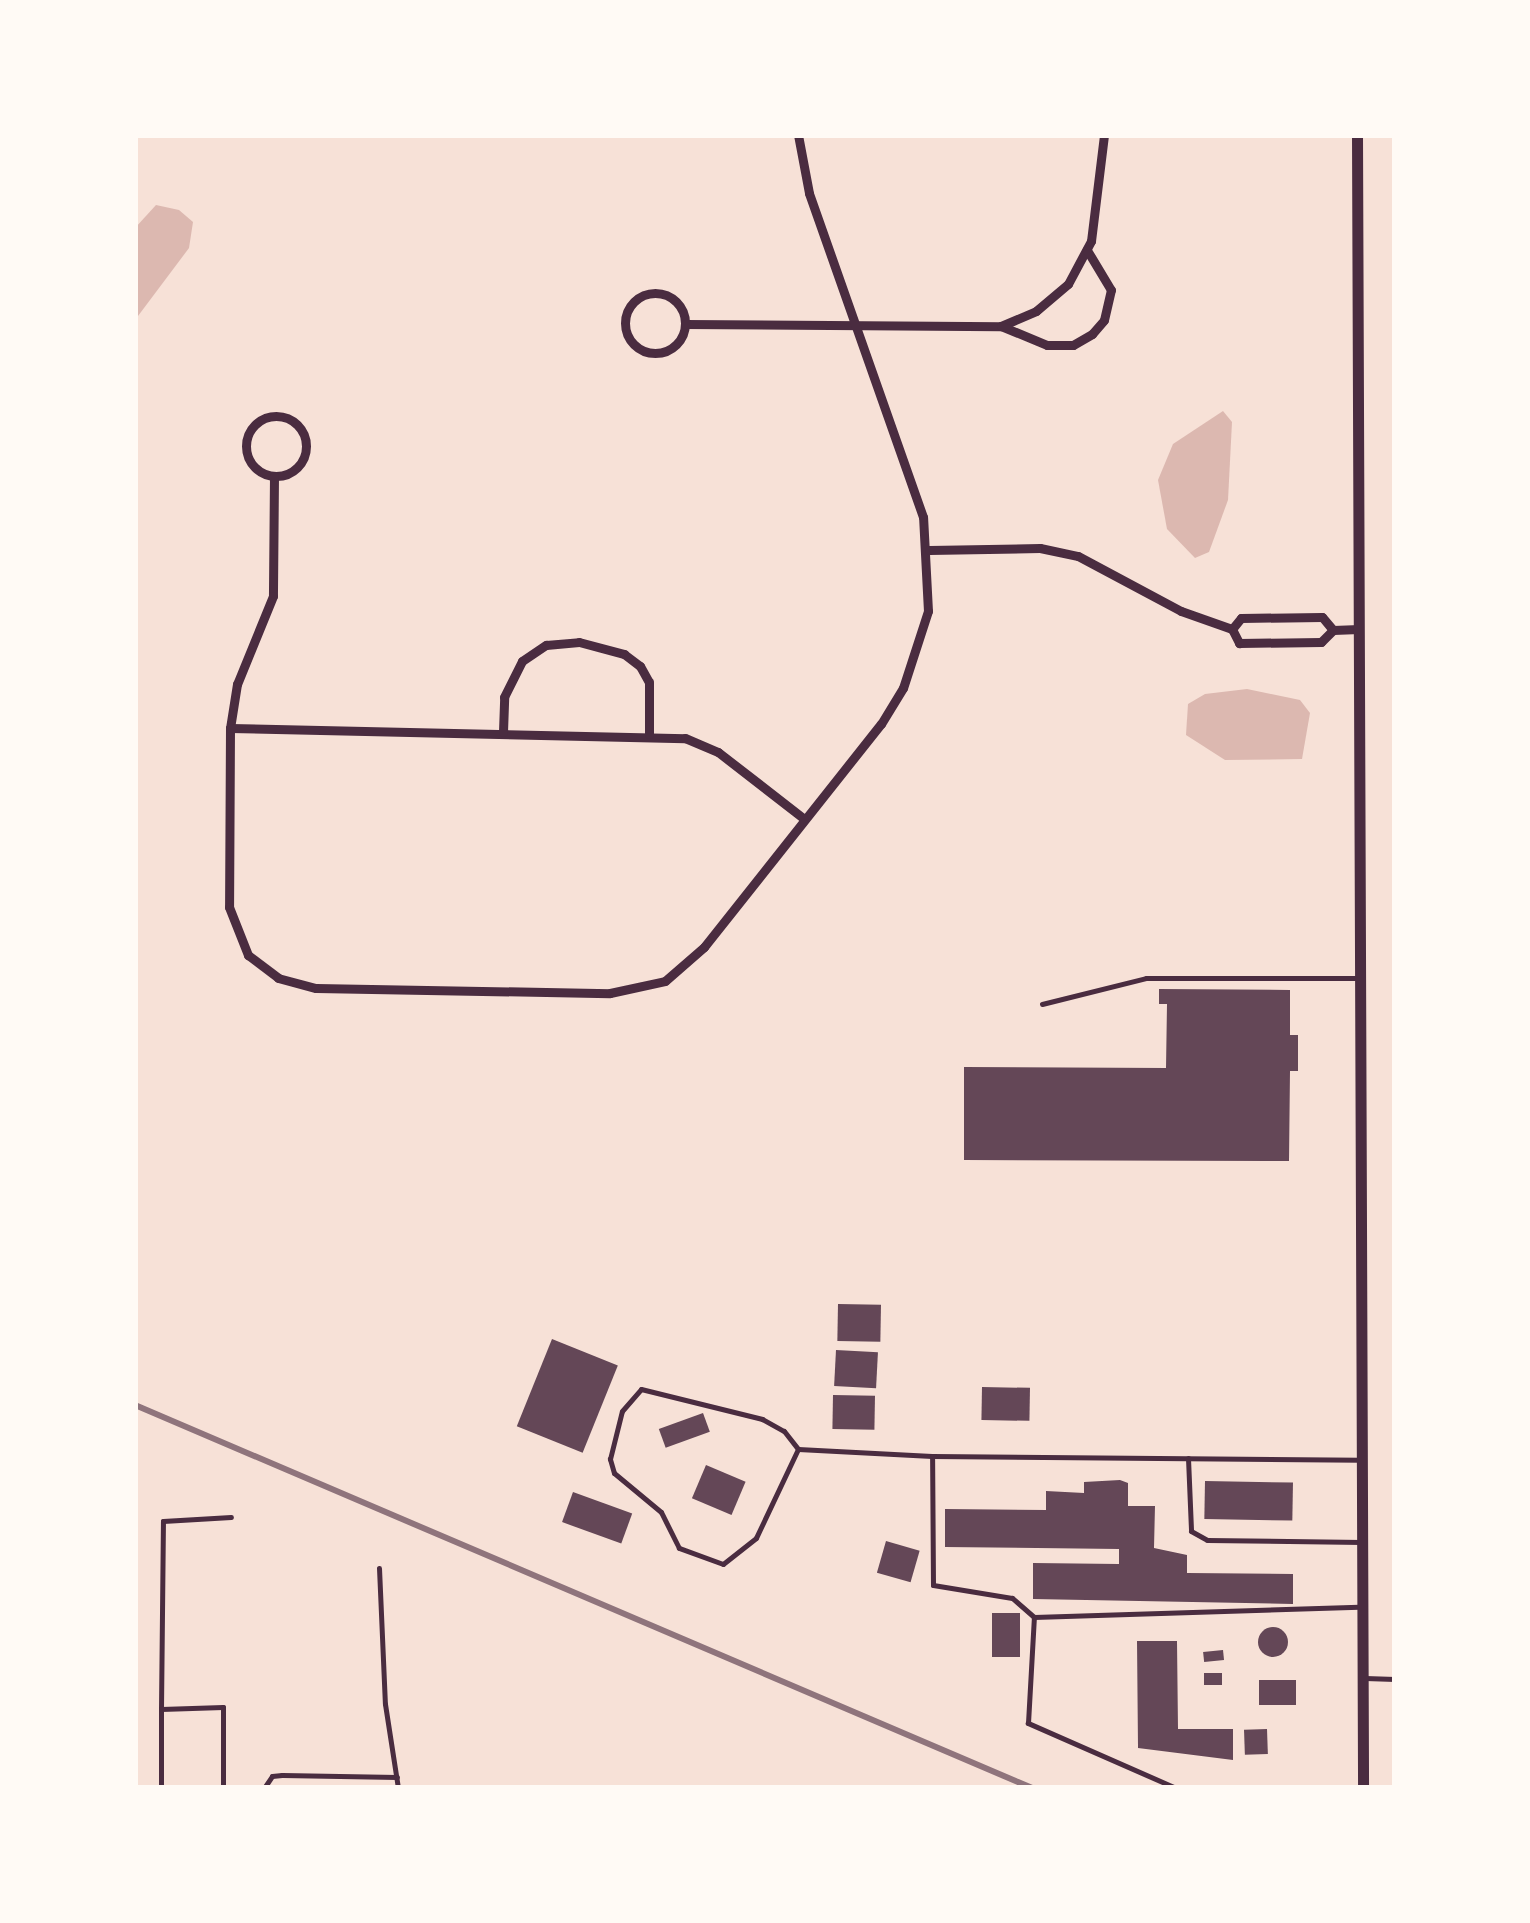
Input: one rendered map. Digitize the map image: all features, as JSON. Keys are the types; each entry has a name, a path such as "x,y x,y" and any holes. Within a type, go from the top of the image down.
{"street":[{"path":"274,476 273,596 237,684 230,728 229,907 248,955 278,978 316,988 560,994 649,988 704,947 803,818 862,750 903,688 928,611 929,550 808,194 798,135"},
{"path":"1001,326 1036,311 1068,284 1087,250 1104,135"},
{"path":"1357,135 1363,1788"},
{"path":"684,324 1001,326 1047,345 1074,345 1092,334 1104,320 1110,290 1087,250"},
{"path":"650,294 670,298 684,324 678,342 654,353 636,347 625,322 633,303 650,294"},
{"path":"284,417 299,427 306,451 291,472 274,476 250,461 247,441 256,424 284,417"},
{"path":"929,550 1040,548 1078,556 1180,611 1232,629 1240,643 1321,642 1332,630 1358,630"},
{"path":"1232,629 1241,618 1322,616 1332,630"},
{"path":"502,732 504,697 522,661 546,645 578,642 624,654 640,666 649,682 649,734"},
{"path":"230,728 649,734 685,738 718,752 803,818"}],"lane":[{"path":"1042,1004 1146,978 1360,978"},
{"path":"798,1449 756,1538 723,1564 680,1548 661,1512 614,1473 610,1460 622,1412 641,1389 762,1419 798,1449 932,1456 1362,1460"},
{"path":"932,1456 933,1584 1012,1598 1034,1617 1362,1607"},
{"path":"1188,1458 1191,1531 1207,1540 1362,1542"},
{"path":"161,1788 163,1520 231,1518"},
{"path":"379,1568 385,1704 398,1788"},
{"path":"1034,1617 1028,1722 1176,1788"},
{"path":"1362,1678 1395,1679"},
{"path":"161,1709 223,1706 224,1788"},
{"path":"264,1788 272,1776 282,1775 397,1777"}],"shaded area":[{"path":"156,205 179,210 193,222 189,248 135,320 135,228"},
{"path":"1223,411 1232,422 1228,500 1209,552 1195,558 1167,529 1158,480 1173,444"},
{"path":"1247,689 1300,700 1310,713 1302,759 1225,760 1186,735 1188,704 1205,694"}],"building":[{"path":"1159,989 1290,990 1290,1035 1298,1035 1298,1071 1290,1071 1289,1161 964,1160 964,1067 1166,1068 1167,1004 1159,1004"},
{"path":"838,1304 881,1305 880,1342 837,1341"},
{"path":"552,1339 618,1366 583,1453 517,1426"},
{"path":"836,1350 878,1352 876,1388 834,1386"},
{"path":"982,1387 1030,1388 1029,1421 981,1420"},
{"path":"833,1395 875,1396 874,1430 832,1429"},
{"path":"703,1413 710,1432 666,1448 659,1429"},
{"path":"706,1465 746,1482 732,1515 692,1498"},
{"path":"1205,1481 1293,1483 1292,1521 1204,1519"},
{"path":"1084,1482 1128,1483 1128,1506 1155,1506 1154,1548 1187,1555 1187,1573 1293,1574 1293,1604 1033,1599 1033,1563 1119,1564 1119,1549 945,1547 945,1509 1046,1510 1046,1491 1084,1493"},
{"path":"573,1492 632,1514 621,1544 562,1522"},
{"path":"886,1541 920,1551 911,1582 877,1573"},
{"path":"992,1613 1020,1613 1020,1657 992,1657"},
{"path":"1273,1627 1283,1632 1288,1642 1283,1652 1273,1657 1263,1652 1258,1642 1263,1632"},
{"path":"1137,1641 1177,1641 1178,1729 1233,1729 1233,1760 1138,1748"},
{"path":"1223,1650 1224,1660 1204,1662 1203,1652"},
{"path":"1204,1673 1222,1673 1222,1685 1204,1685"},
{"path":"1259,1680 1296,1680 1296,1705 1259,1705"},
{"path":"1267,1729 1268,1754 1245,1755 1244,1730"}],"railway":[{"path":"135,1405 1032,1788"}]}
